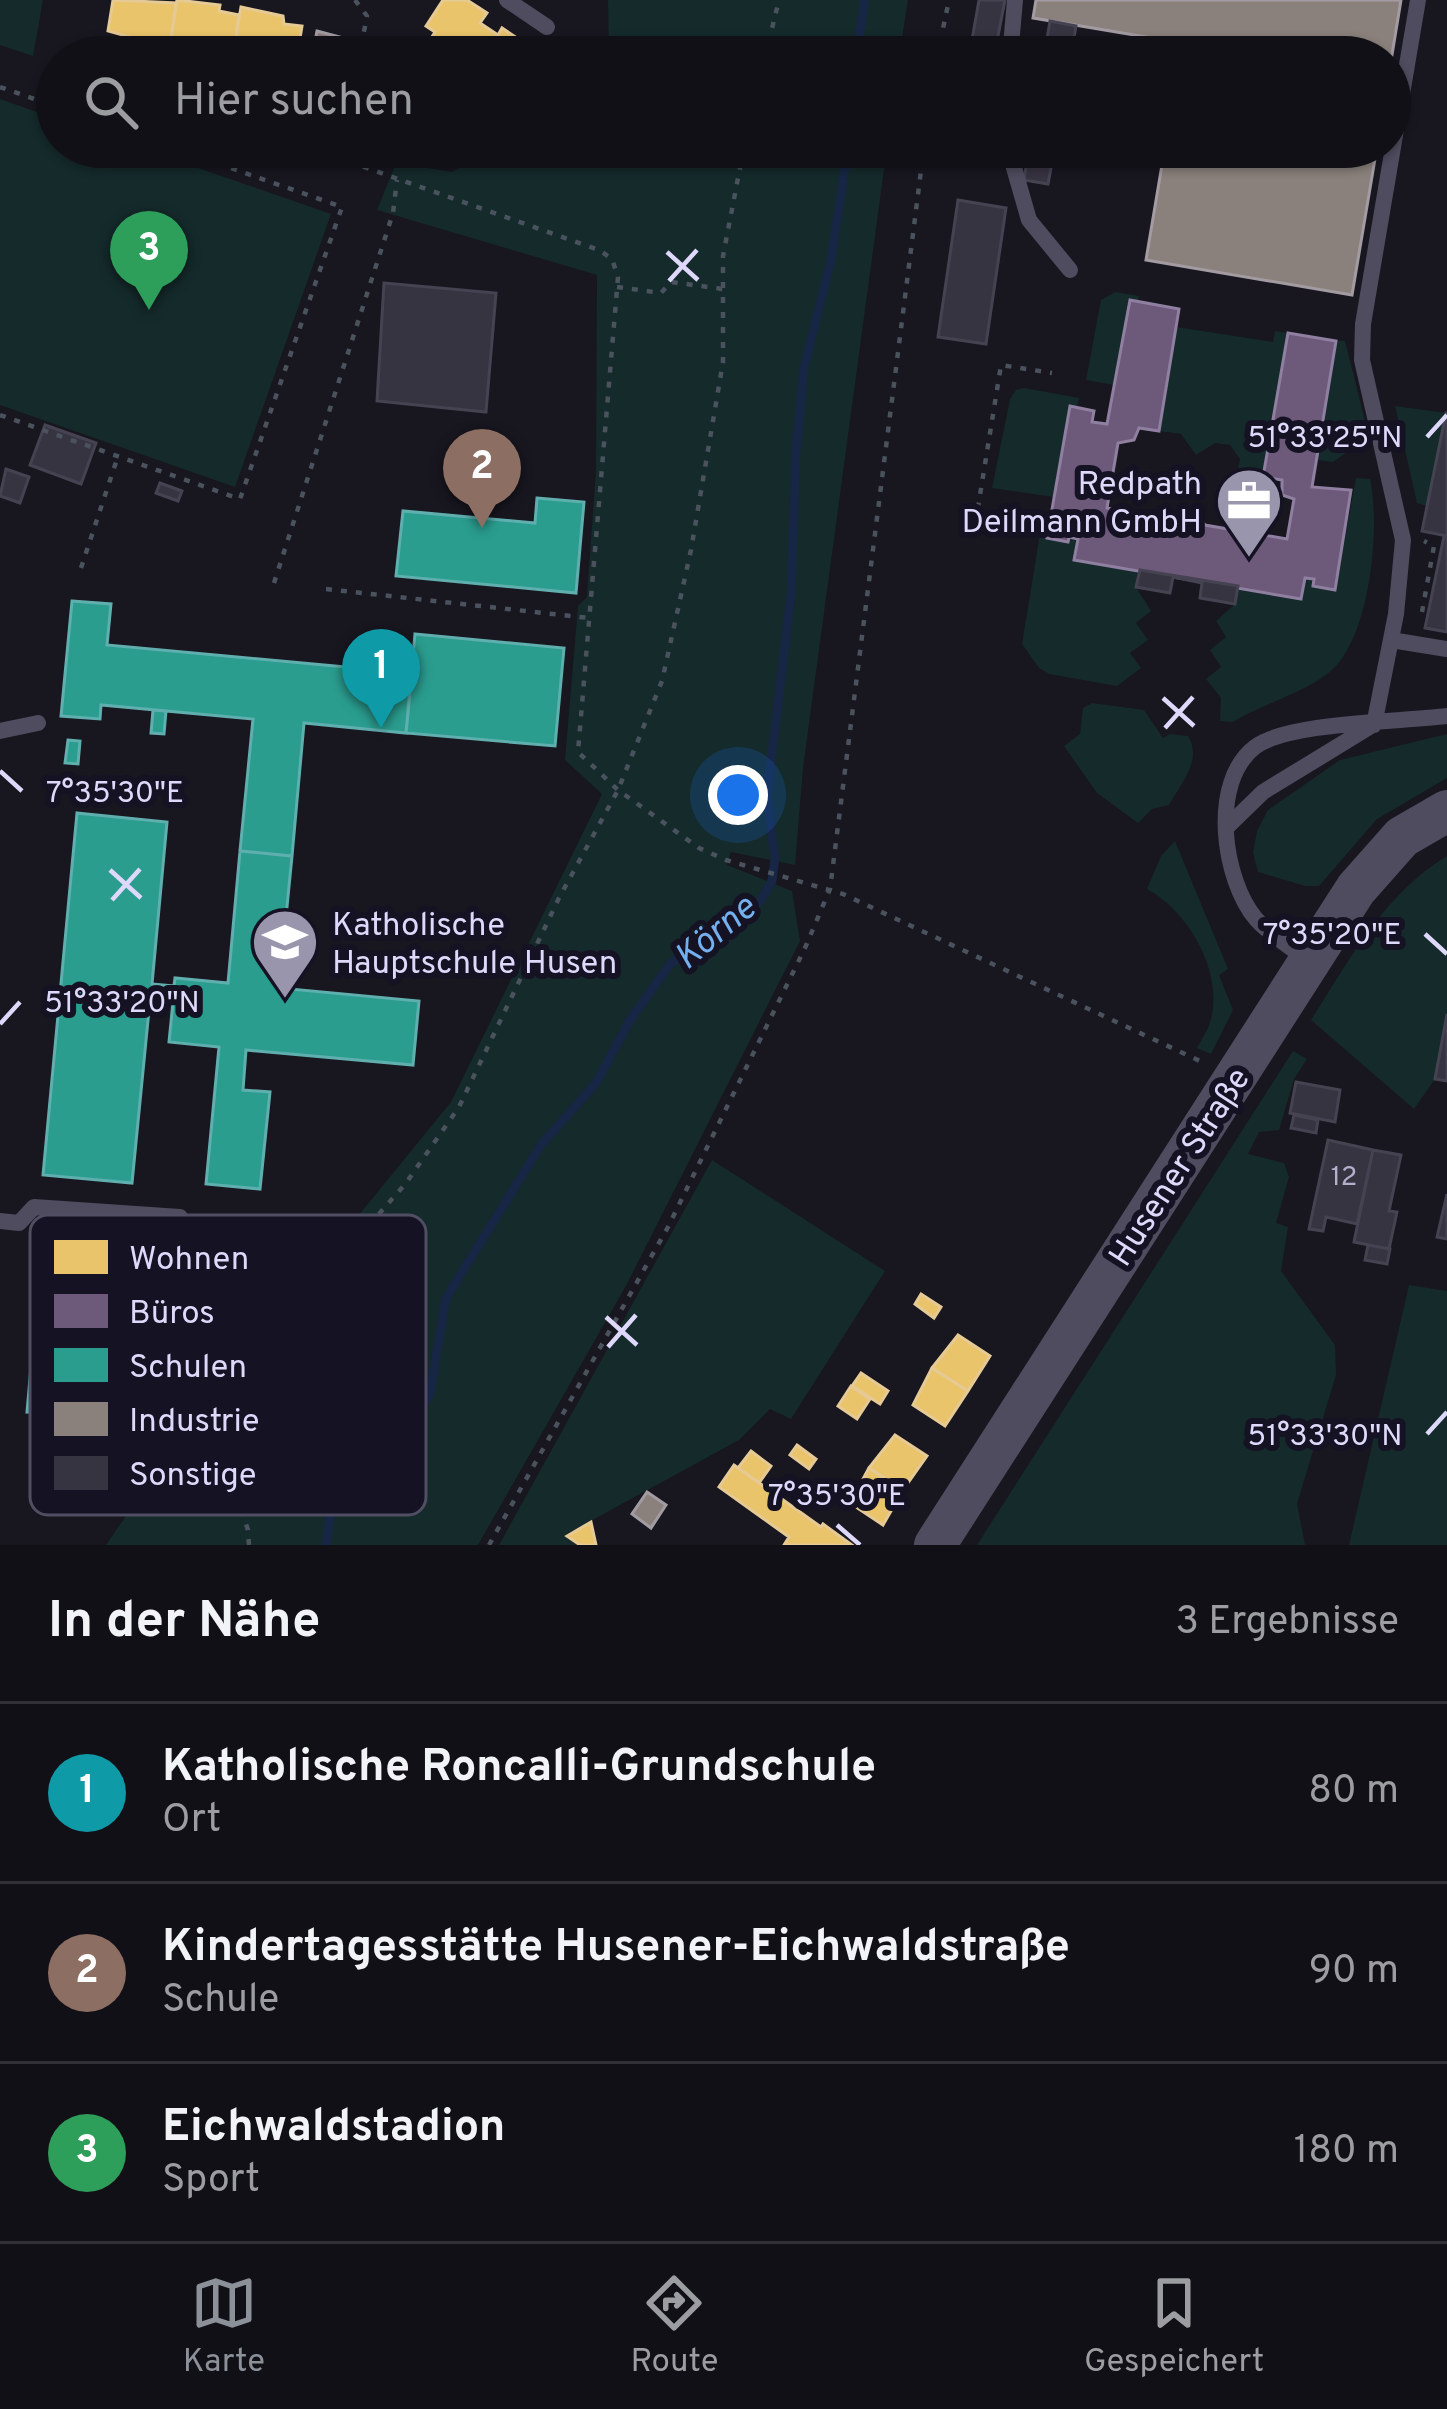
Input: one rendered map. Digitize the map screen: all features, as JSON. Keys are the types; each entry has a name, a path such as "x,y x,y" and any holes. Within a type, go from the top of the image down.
{"street":[{"name":"Husener Straße","path":"935,1545 1355,890 1402,837 1447,811"}],"lane":[{"path":"508,0 547,26"},
{"path":"1012,36 1015,0"},
{"path":"1411,41 1418,0"},
{"path":"1014,168 1029,220 1070,270"},
{"path":"1225,828 1263,792 1375,724 1403,540 1362,360 1363,324 1389,168"},
{"path":"1391,640 1447,650"},
{"path":"1308,961 1256,919 1232,874 1225,828 1231,782 1254,747 1303,728 1447,716"},
{"path":"0,731 38,723"},
{"path":"0,1221 19,1223 34,1207 151,1215"}],"path":[{"path":"355,0 367,16 363,36"},
{"path":"770,36 779,0"},
{"path":"941,36 949,0"},
{"path":"0,87 36,100"},
{"path":"0,415 240,499 342,207 231,168"},
{"path":"366,168 599,250 612,259 617,287 578,752 668,828 726,860 826,888 1234,1078"},
{"path":"378,1215 459,1107 559,898 618,790 662,681 691,550 723,362 723,256 740,168"},
{"path":"489,1545 668,1227 805,948 826,888 921,168"},
{"path":"274,583 394,213 397,180"},
{"path":"617,287 661,293 671,282 723,289"},
{"path":"963,524 975,526 1001,365 1052,373"},
{"path":"81,568 118,456"},
{"path":"1418,629 1434,546 1420,539"},
{"path":"326,589 589,618"},
{"path":"243,1515 249,1545"}],"green space":[{"path":"0,0 43,0 33,56 0,45"},
{"path":"608,0 908,0 902,36 609,36"},
{"path":"0,99 36,112 36,168 198,168 331,214 235,487 0,405"},
{"path":"394,168 452,172 460,168 884,168 803,768 795,865 731,852 727,865 792,891 800,941 627,1284 478,1545 106,1545 127,1515 426,1515 426,1215 359,1215 451,1102 602,794 565,760 578,606 587,597 596,470 597,275 377,210"},
{"path":"1115,292 1139,296 1138,302 1130,301 1114,385 1086,380 1101,300"},
{"path":"1176,327 1273,342 1275,331 1288,333 1264,472 1238,468 1240,459 1230,445 1215,443 1196,455 1181,434 1159,431"},
{"path":"1336,341 1345,341 1369,437 1333,462 1317,460"},
{"path":"1024,388 1079,398 1077,408 1070,407 1054,497 992,488 1010,399"},
{"path":"1395,406 1446,413 1427,506 1417,503"},
{"path":"1356,478 1370,479 1374,526 1369,584 1353,639 1341,660 1315,682 1233,722 1220,721 1221,698 1206,679 1221,667 1210,650 1226,637 1216,621 1235,604 1238,588 1301,599 1305,578 1335,589"},
{"path":"1051,512 1047,538 1078,539 1074,560 1139,572 1136,587 1151,611 1136,623 1148,640 1130,653 1141,668 1117,686 1049,674 1022,644 1043,515"},
{"path":"1092,703 1144,710 1163,738 1188,736 1192,745 1189,771 1169,805 1152,809 1138,823 1097,793 1064,746 1080,734 1083,708"},
{"path":"1447,734 1447,778 1377,819 1319,886 1258,872 1253,853 1268,810 1340,760"},
{"path":"1175,841 1228,969 1219,975 1233,1010 1211,1054 1197,1048 1209,1025 1213,1003 1200,945 1176,912 1147,889 1161,856"},
{"path":"1447,856 1447,1014 1435,1079 1414,1109 1311,1020 1387,909"},
{"path":"1293,1051 1307,1059 1294,1079 1279,1130 1259,1132 1248,1154 1284,1163 1289,1177 1276,1223 1288,1227 1281,1271 1335,1345 1336,1375 1297,1504 1305,1545 977,1545"},
{"path":"712,1160 885,1271 791,1419 770,1409 739,1440 565,1535 577,1545 499,1545"},
{"path":"1409,1285 1447,1291 1447,1545 1349,1545"}],"building: Wohnen":[{"path":"113,0 176,3 172,36 108,31"},
{"path":"177,0 220,5 219,11 239,15 236,36 171,36"},
{"path":"443,0 467,0 487,13 480,23 498,35 502,28 514,36 432,36 435,32 426,26"},
{"path":"241,7 283,16 284,24 302,26 300,36 236,36"},
{"path":"921,1294 941,1307 934,1318 915,1304"},
{"path":"958,1335 990,1356 968,1391 932,1368"},
{"path":"932,1368 968,1391 945,1426 913,1405"},
{"path":"861,1373 888,1391 880,1404 852,1386"},
{"path":"851,1386 870,1399 857,1419 838,1406"},
{"path":"895,1435 927,1456 903,1490 869,1468"},
{"path":"797,1445 816,1459 809,1469 790,1455"},
{"path":"751,1451 771,1466 759,1483 738,1468"},
{"path":"734,1465 852,1545 784,1545 789,1537 719,1487"},
{"path":"869,1468 903,1490 883,1525 850,1503"},
{"path":"591,1522 596,1545 580,1545 567,1536"}],"building: Büros":[{"path":"1130,300 1179,309 1159,431 1139,428 1134,440 1118,443 1107,508 1189,523 1198,516 1205,525 1287,539 1294,499 1282,495 1282,480 1263,477 1288,333 1336,341 1312,487 1351,490 1335,590 1313,586 1314,579 1305,578 1301,599 1074,560 1078,539 1047,538 1070,406 1094,411 1092,422 1107,424"}],"building: Schulen":[{"path":"537,498 584,502 576,593 396,576 403,511 535,523"},
{"path":"72,601 111,604 107,645 412,673 406,733 304,723 292,856 240,851 253,719 101,705 100,719 61,716"},
{"path":"415,634 564,648 555,746 406,733"},
{"path":"153,710 166,711 164,734 151,733"},
{"path":"68,740 80,741 78,764 65,763"},
{"name":"Katholische Hauptschule Husen","path":"77,813 167,822 152,984 174,986 175,978 228,983 240,851 292,856 279,988 419,1001 413,1065 246,1050 243,1090 270,1092 260,1189 206,1184 219,1047 169,1042 173,1002 150,1000 132,1183 43,1175"}],"building: Industrie":[{"path":"1036,0 1401,0 1395,36 1140,36 1033,18"},
{"path":"1161,168 1373,168 1352,295 1146,260"},
{"path":"647,1492 666,1505 651,1528 632,1514"}],"building: Sonstige":[{"path":"979,0 1005,0 998,36 973,36"},
{"path":"1050,21 1076,26 1074,36 1048,36"},
{"path":"1026,168 1051,168 1048,184 1024,180"},
{"path":"958,200 1006,208 986,344 938,337"},
{"path":"384,283 496,293 486,412 377,401"},
{"path":"1447,413 1447,536 1422,531"},
{"path":"45,425 96,443 81,484 30,465"},
{"path":"6,469 29,477 20,503 0,496"},
{"path":"160,483 182,491 178,501 156,493"},
{"path":"1447,536 1447,632 1425,628"},
{"path":"1140,570 1238,586 1235,604 1200,598 1202,583 1173,577 1170,593 1136,587"},
{"path":"1447,1014 1447,1081 1435,1079"},
{"path":"1296,1082 1340,1090 1335,1122 1290,1113"},
{"path":"1294,1115 1318,1120 1316,1133 1291,1128"},
{"path":"1328,1140 1373,1150 1357,1224 1326,1217 1323,1231 1309,1229"},
{"path":"1373,1150 1401,1155 1389,1211 1397,1212 1389,1249 1354,1242"},
{"path":"1447,1194 1447,1239 1437,1237"},
{"path":"1368,1245 1390,1249 1387,1264 1365,1260"}],"waterway":[{"name":"Körne","path":"859,36 865,0"},
{"name":"Körne","path":"426,1400 446,1298 541,1145 596,1083 630,1020 671,963 728,927 761,900 772,881 775,858 767,795 791,595 804,368 831,260 845,168"},
{"name":"Körne","path":"326,1545 330,1515"}],"place":[{"name":"Eichwaldstadion","path":"149,310"},
{"name":"Kindertagesstätte Husener-Eichwaldstraße","path":"482,528"},
{"name":"Redpath Deilmann GmbH","path":"1249,560"},
{"name":"Katholische Roncalli-Grundschule","path":"381,728"},
{"name":"Katholische Hauptschule Husen","path":"285,1001"}]}
